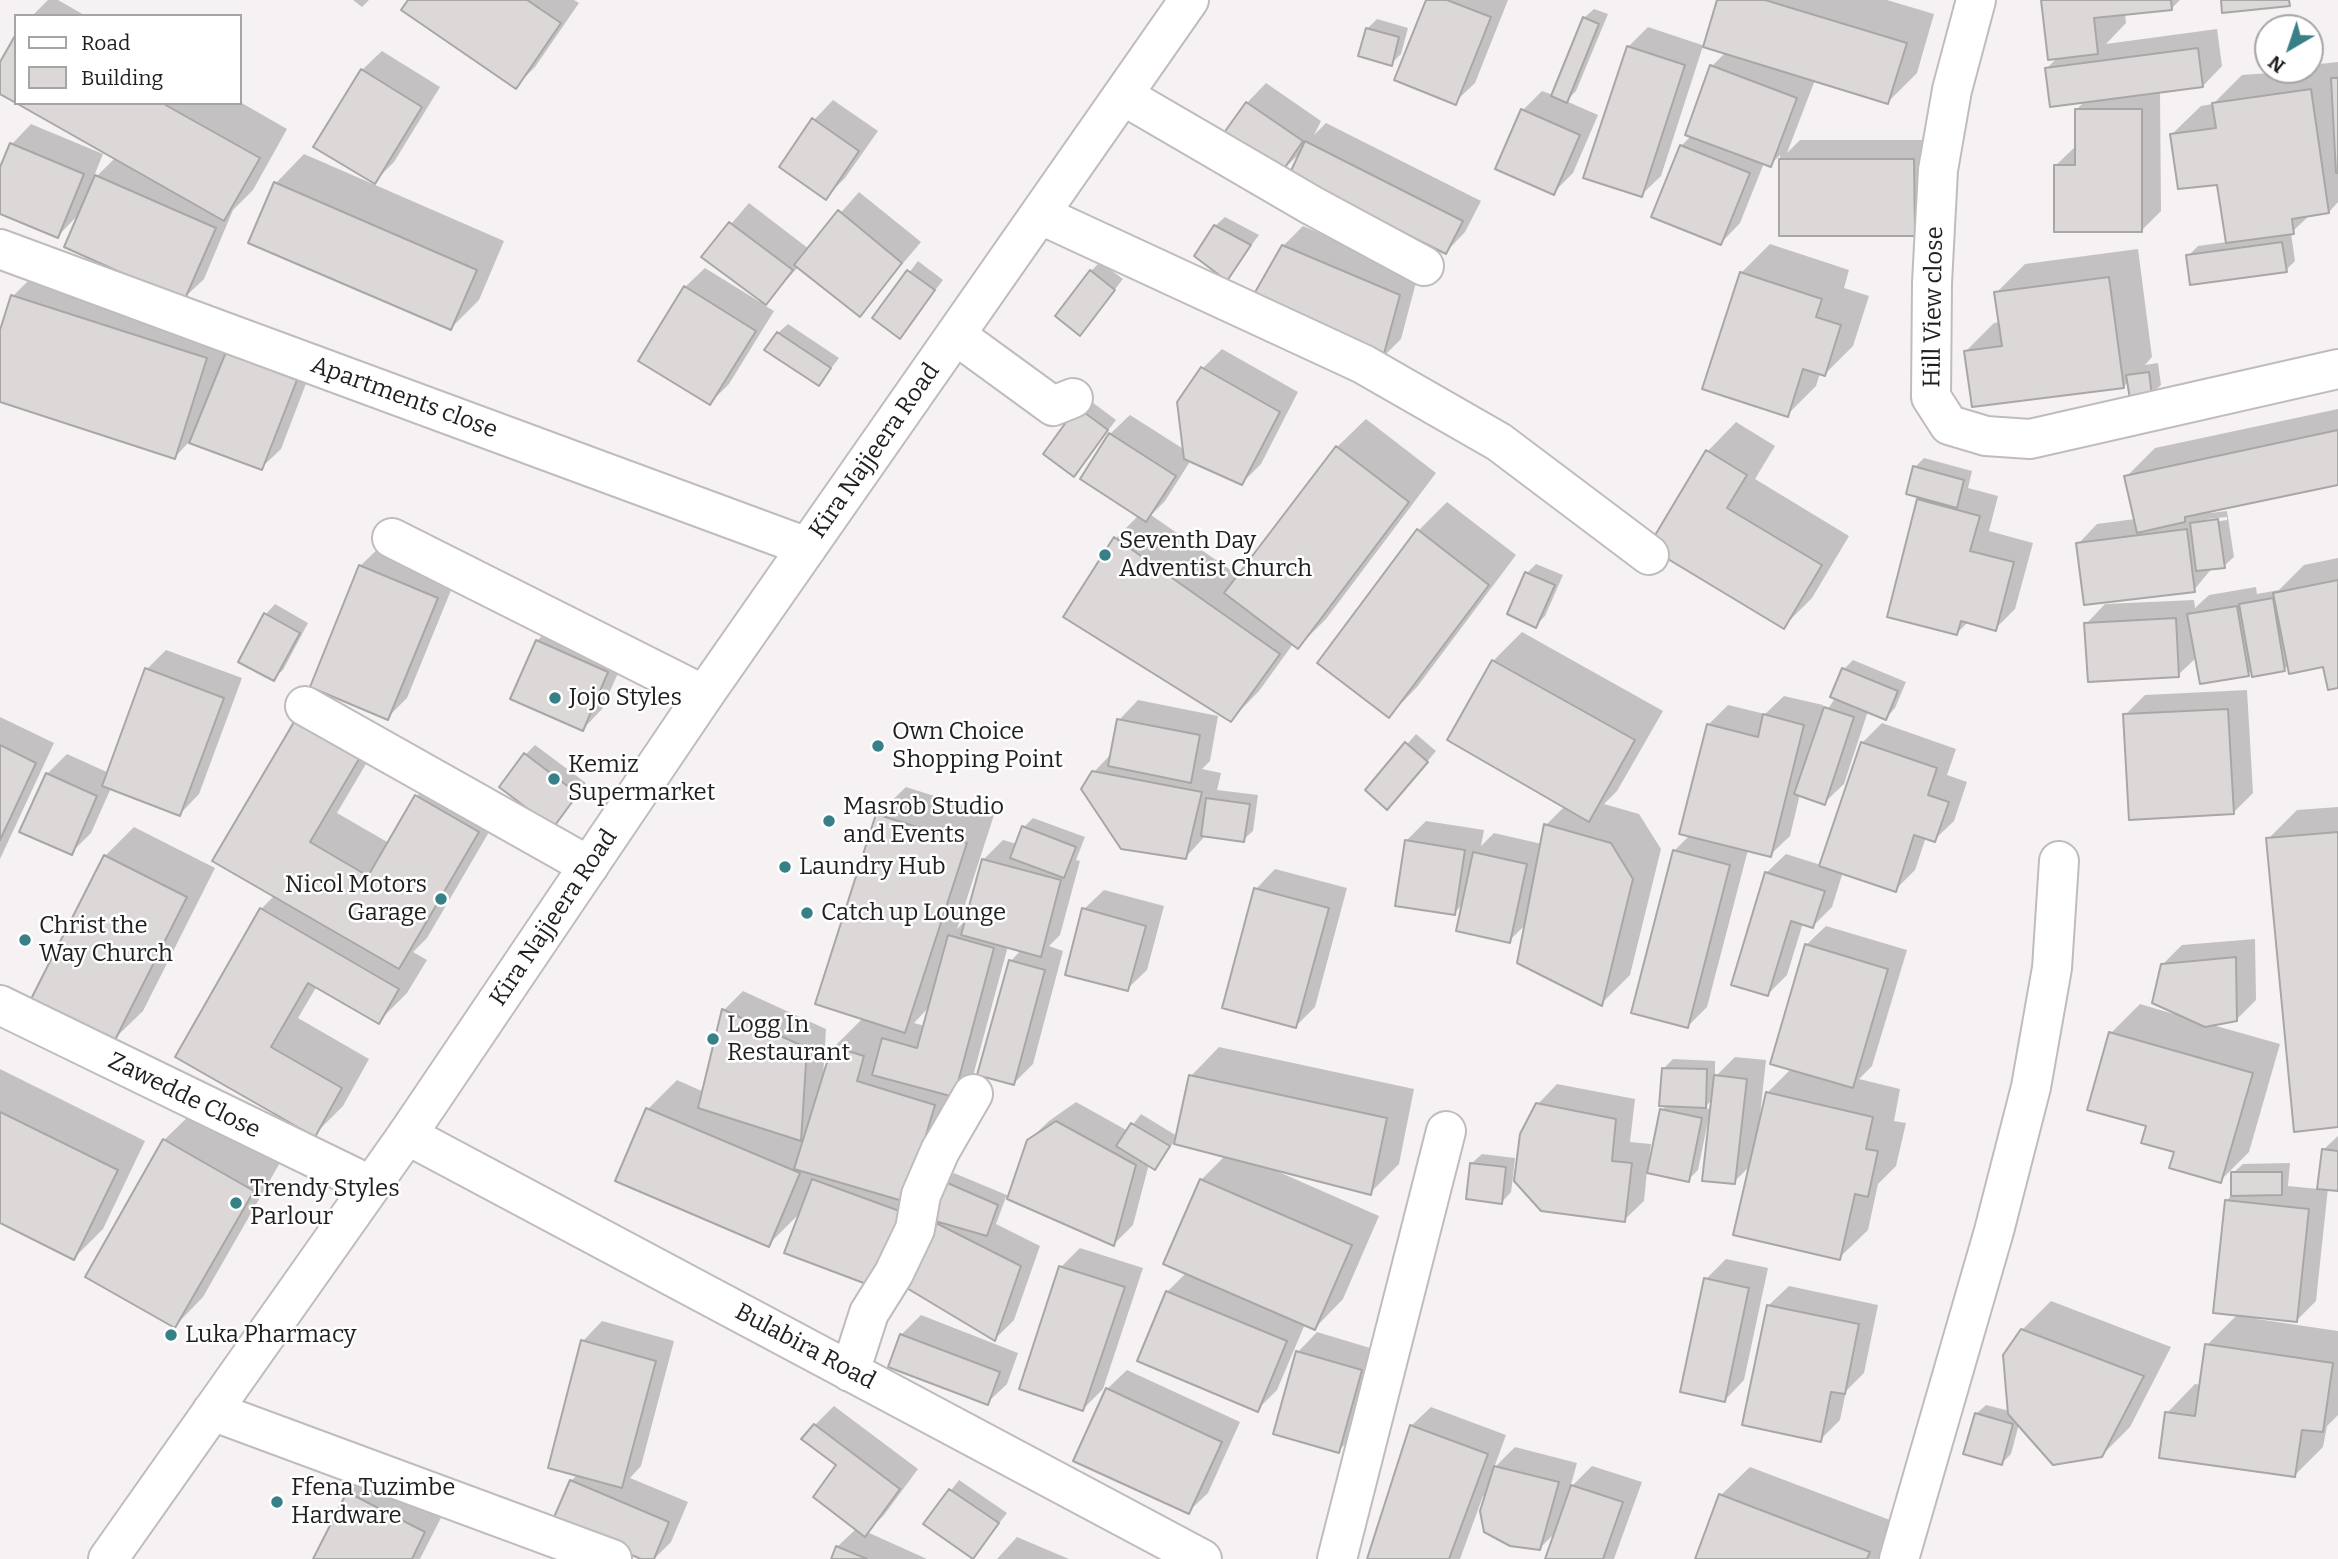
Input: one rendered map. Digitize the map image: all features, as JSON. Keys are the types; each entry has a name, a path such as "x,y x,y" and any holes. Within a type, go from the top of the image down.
{"street":[{"name":"Kira Najjeera Road","path":"108,1559 407,1135 704,695 1189,0"},
{"name":"Hill View close","path":"1976,0 1952,90 1938,170 1931,283 1931,397 1949,425 1986,436 2030,439 2165,411 2338,369"},
{"path":"1124,96 1311,205 1423,265"},
{"path":"1041,215 1363,364 1499,442 1649,555"},
{"name":"Apartments close","path":"0,249 807,547"},
{"path":"957,336 1053,406 1073,398"},
{"path":"392,538 704,695"},
{"path":"305,706 589,866"},
{"path":"1899,1559 1994,1231 2031,1087 2052,968 2059,861"},
{"name":"Zawedde Close","path":"0,1005 370,1185"},
{"path":"850,1372 869,1314 894,1273 915,1229 921,1195 940,1151 973,1094"},
{"path":"1337,1559 1446,1130"},
{"name":"Bulabira Road","path":"407,1135 1202,1559"},
{"path":"212,1411 612,1559"}],"building":[{"path":"408,0 527,0 561,23 516,89 401,10"},
{"path":"1426,0 1447,0 1491,17 1456,105 1394,80"},
{"path":"1717,0 1765,0 1907,43 1888,104 1703,47"},
{"path":"2041,0 2171,0 2172,10 2094,18 2098,54 2048,60"},
{"path":"2221,0 2289,0 2290,6 2222,13"},
{"path":"1583,17 1599,24 1567,103 1551,96"},
{"path":"1366,28 1399,37 1392,66 1358,56"},
{"path":"14,38 14,102 0,94 0,62"},
{"path":"1627,46 1685,65 1642,197 1583,178"},
{"path":"2198,48 2203,87 2050,107 2045,68"},
{"path":"1710,65 1797,98 1771,167 1685,135"},
{"path":"361,69 422,107 375,184 313,147"},
{"path":"2331,78 2338,78 2338,173 2336,173"},
{"path":"2311,89 2329,213 2292,219 2294,234 2226,243 2217,185 2178,189 2170,134 2216,128 2212,103"},
{"path":"1246,102 1303,141 1279,176 1221,137"},
{"path":"20,105 166,105 260,158 224,221"},
{"path":"1521,109 1580,135 1554,195 1495,169"},
{"path":"2075,109 2142,109 2142,232 2054,232 2054,165 2075,165"},
{"path":"812,118 859,151 826,200 779,167"},
{"path":"1305,141 1463,221 1446,254 1289,175"},
{"path":"10,143 84,174 58,238 0,214 0,167"},
{"path":"1680,145 1750,173 1721,245 1651,217"},
{"path":"1779,159 1914,159 1915,236 1779,236"},
{"path":"95,175 216,228 184,301 64,247"},
{"path":"274,182 477,270 451,330 248,243"},
{"path":"838,210 902,263 860,317 794,265"},
{"path":"729,222 793,270 766,305 701,257"},
{"path":"1214,225 1251,245 1227,281 1194,256"},
{"path":"2282,242 2287,272 2190,285 2186,255"},
{"path":"1282,245 1400,295 1382,361 1250,301"},
{"path":"907,270 935,290 900,339 872,318"},
{"path":"1090,270 1115,290 1080,336 1055,316"},
{"path":"1740,272 1822,299 1816,317 1841,325 1825,376 1803,369 1788,417 1702,389"},
{"path":"2109,277 2124,388 1972,407 1964,351 2002,346 1994,292"},
{"path":"684,286 756,331 710,405 638,361"},
{"path":"11,295 207,358 175,459 0,402 0,330"},
{"path":"777,332 831,368 819,386 764,350"},
{"path":"226,352 297,380 262,470 189,443"},
{"path":"1201,367 1280,412 1242,485 1184,459 1177,402"},
{"path":"2149,372 2152,396 2130,399 2126,375"},
{"path":"1077,407 1108,430 1074,477 1043,454"},
{"path":"2338,430 2338,485 2185,517 2185,522 2137,533 2124,476"},
{"path":"1109,433 1176,476 1146,522 1080,479"},
{"path":"1336,446 1409,502 1298,649 1224,593"},
{"path":"1706,450 1747,475 1727,508 1822,565 1784,629 1648,547"},
{"path":"1913,466 1964,480 1957,508 1906,494"},
{"path":"1917,499 1980,516 1970,551 2014,562 1996,631 1961,621 1957,635 1887,617"},
{"path":"2218,519 2225,568 2196,571 2190,523"},
{"path":"1417,529 1489,585 1389,718 1317,663"},
{"path":"2187,529 2195,592 2084,605 2076,543"},
{"path":"1114,537 1280,654 1231,722 1063,617"},
{"path":"359,565 438,598 388,720 310,687"},
{"path":"1525,572 1555,585 1536,628 1507,614"},
{"path":"2338,580 2338,688 2328,690 2323,667 2289,674 2273,593"},
{"path":"2273,598 2285,671 2252,677 2239,604"},
{"path":"2237,606 2249,676 2200,684 2187,614"},
{"path":"264,613 300,633 274,681 238,662"},
{"path":"2176,618 2179,677 2088,682 2084,623"},
{"path":"536,640 608,672 583,731 510,699"},
{"path":"1492,660 1635,740 1589,822 1447,740"},
{"path":"145,668 224,698 180,816 102,786"},
{"path":"1842,668 1898,691 1886,720 1830,697"},
{"path":"1824,707 1854,717 1825,805 1794,794"},
{"path":"2228,709 2234,814 2129,820 2123,714"},
{"path":"1763,714 1804,725 1771,857 1679,834 1707,724 1758,737"},
{"path":"1117,719 1200,735 1191,783 1108,766"},
{"path":"294,722 359,759 310,842 368,876 415,795 479,832 399,969 212,861"},
{"path":"1405,742 1428,762 1387,810 1365,790"},
{"path":"1861,742 1937,768 1928,795 1949,802 1935,842 1914,835 1896,892 1819,866"},
{"path":"0,745 36,763 0,840"},
{"path":"524,753 578,794 553,828 499,787"},
{"path":"1092,771 1202,792 1186,859 1121,849 1081,789"},
{"path":"46,773 97,796 72,855 19,832"},
{"path":"1206,798 1250,804 1244,842 1201,836"},
{"path":"876,814 967,843 905,1033 815,1004"},
{"path":"1544,824 1611,843 1633,879 1602,1006 1517,963"},
{"path":"1022,826 1076,847 1064,878 1010,858"},
{"path":"2338,832 2338,1127 2294,1132 2266,838"},
{"path":"1405,840 1465,850 1455,915 1395,906"},
{"path":"1673,850 1730,865 1688,1028 1631,1013"},
{"path":"1473,852 1527,864 1510,943 1456,931"},
{"path":"104,855 187,897 114,1042 31,999"},
{"path":"982,859 1061,880 1041,957 961,935"},
{"path":"1765,872 1825,891 1813,928 1791,921 1768,996 1731,985"},
{"path":"1254,888 1329,908 1296,1028 1222,1008"},
{"path":"260,908 399,989 379,1024 308,983 271,1047 342,1088 315,1137 175,1057"},
{"path":"1082,908 1146,926 1128,991 1065,975"},
{"path":"948,935 994,948 954,1097 872,1075 882,1038 917,1048"},
{"path":"1805,944 1888,969 1853,1088 1770,1064"},
{"path":"2236,957 2237,1021 2205,1027 2152,1003 2161,964"},
{"path":"1009,960 1045,970 1014,1085 977,1075"},
{"path":"722,1009 807,1048 801,1141 698,1108"},
{"path":"2109,1032 2253,1073 2221,1183 2169,1168 2174,1152 2141,1143 2146,1126 2087,1110"},
{"path":"832,1046 864,1056 857,1081 935,1105 906,1202 794,1169"},
{"path":"1662,1068 1707,1069 1706,1108 1659,1106"},
{"path":"1189,1075 1387,1118 1371,1195 1174,1144"},
{"path":"1714,1075 1747,1079 1735,1184 1702,1181"},
{"path":"1766,1092 1873,1117 1866,1149 1878,1151 1868,1197 1855,1194 1840,1260 1733,1235"},
{"path":"1536,1103 1616,1119 1612,1161 1632,1163 1625,1222 1541,1211 1514,1181 1520,1134"},
{"path":"646,1108 800,1173 769,1247 615,1181"},
{"path":"1660,1109 1702,1118 1689,1182 1647,1173"},
{"path":"0,1112 118,1170 74,1260 0,1223"},
{"path":"1056,1121 1136,1165 1114,1246 1007,1199 1027,1140"},
{"path":"1131,1123 1170,1146 1155,1170 1116,1146"},
{"path":"163,1139 254,1191 175,1328 85,1277"},
{"path":"2322,1149 2338,1151 2338,1191 2317,1189"},
{"path":"1470,1163 1506,1167 1502,1204 1466,1199"},
{"path":"2231,1172 2282,1172 2282,1195 2231,1196"},
{"path":"812,1179 905,1213 877,1288 784,1253"},
{"path":"1200,1179 1352,1245 1315,1330 1163,1264"},
{"path":"943,1181 998,1205 987,1236 928,1219"},
{"path":"2225,1200 2309,1209 2297,1322 2213,1313"},
{"path":"928,1219 1021,1266 995,1341 900,1284"},
{"path":"1059,1266 1125,1287 1083,1411 1019,1389"},
{"path":"1704,1278 1749,1288 1725,1402 1680,1392"},
{"path":"1166,1291 1287,1341 1258,1412 1137,1361"},
{"path":"1767,1305 1859,1324 1845,1394 1831,1392 1821,1442 1742,1425"},
{"path":"2021,1329 2144,1376 2102,1457 2053,1465 2008,1414 2003,1355"},
{"path":"900,1334 1000,1372 988,1405 888,1367"},
{"path":"581,1340 656,1361 622,1488 548,1468"},
{"path":"2205,1344 2333,1363 2323,1432 2302,1430 2295,1477 2159,1458 2165,1412 2195,1416"},
{"path":"1296,1351 1362,1370 1339,1453 1273,1434"},
{"path":"1106,1388 1222,1442 1189,1514 1073,1461"},
{"path":"1975,1413 2013,1424 2002,1465 1963,1454"},
{"path":"814,1424 900,1489 865,1537 813,1497 836,1465 801,1439"},
{"path":"1410,1425 1488,1454 1449,1559 1367,1559"},
{"path":"1494,1466 1559,1482 1540,1550 1510,1546 1484,1532 1480,1511"},
{"path":"570,1480 669,1522 654,1559 641,1559 552,1522"},
{"path":"1571,1485 1623,1502 1603,1559 1545,1559"},
{"path":"949,1489 999,1523 973,1559 923,1524"},
{"path":"347,1492 425,1532 412,1559 313,1559"},
{"path":"1719,1494 1870,1552 1867,1559 1695,1559"},
{"path":"836,1546 867,1559 831,1559"}],"place":[{"name":"Seventh Day Adventist Church","path":"1105,555"},
{"name":"Jojo Styles","path":"555,698"},
{"name":"Own Choice Shopping Point","path":"878,746"},
{"name":"Kemiz Supermarket","path":"554,779"},
{"name":"Masrob Studio and Events","path":"829,821"},
{"name":"Laundry Hub","path":"785,867"},
{"name":"Nicol Motors Garage","path":"441,899"},
{"name":"Catch up Lounge","path":"807,913"},
{"name":"Christ the Way Church","path":"25,940"},
{"name":"Logg In Restaurant","path":"713,1039"},
{"name":"Trendy Styles Parlour","path":"236,1203"},
{"name":"Luka Pharmacy","path":"171,1335"},
{"name":"Ffena Tuzimbe Hardware","path":"277,1502"}]}
